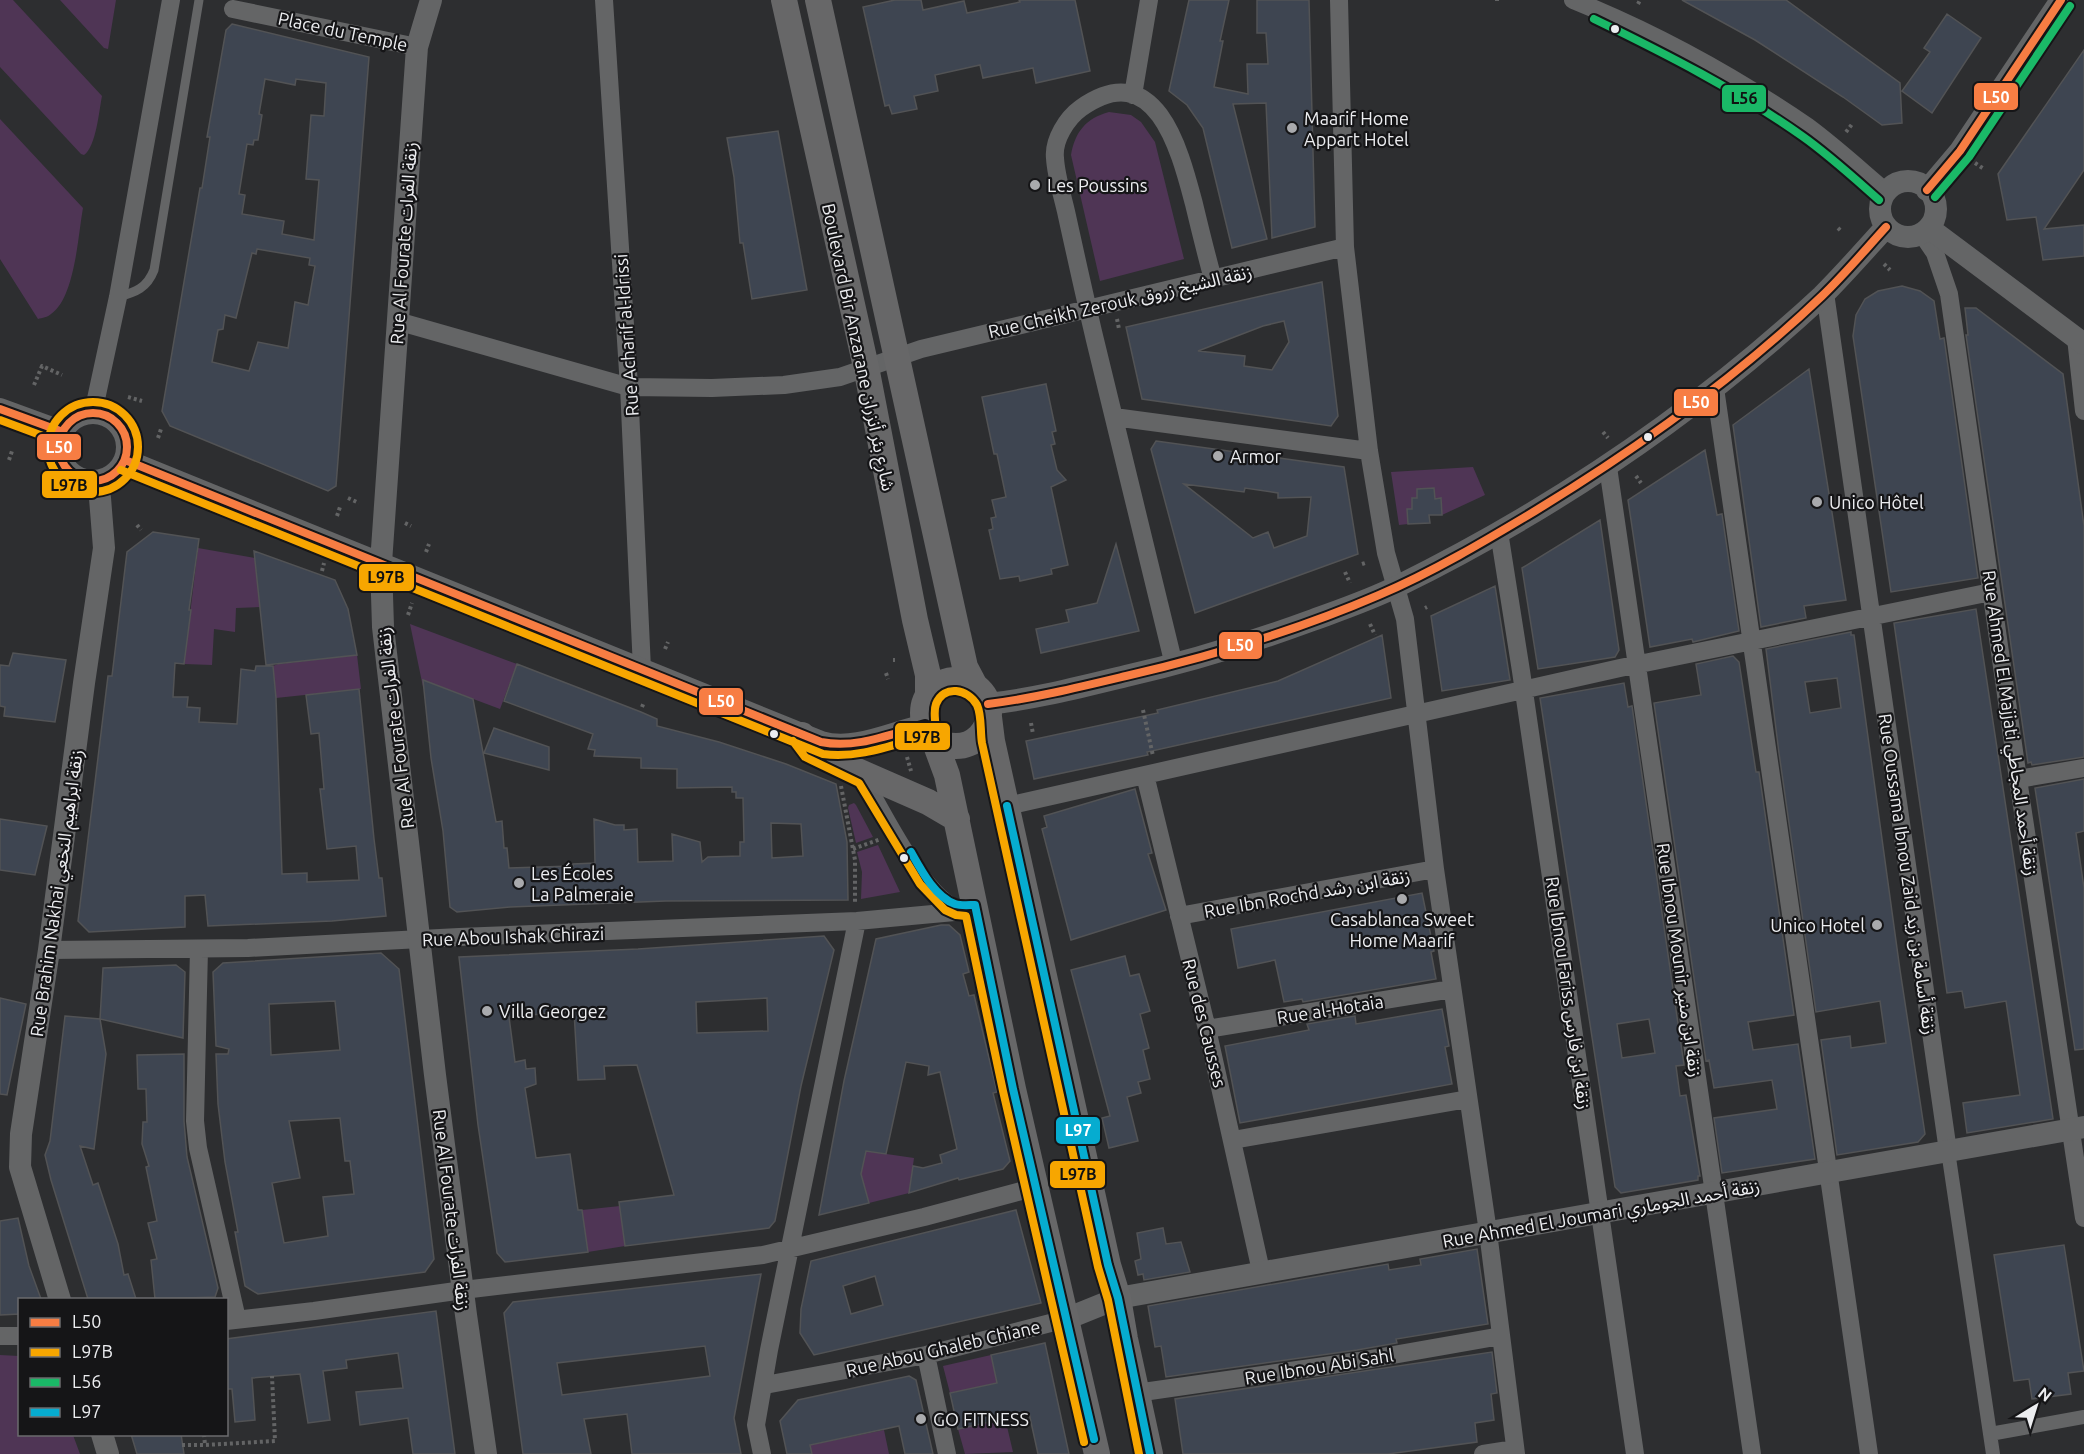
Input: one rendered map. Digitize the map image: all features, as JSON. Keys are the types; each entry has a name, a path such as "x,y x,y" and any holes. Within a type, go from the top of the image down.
{"main road":[{"name":"Boulevard Bir Anzarane شارع بئر أنزران","path":"784,0 866,367 915,620 928,675 928,694"},
{"name":"Boulevard Bir Anzarane شارع بئر أنزران","path":"818,0 965,667 984,702 1108,1265 1118,1298 1150,1454"},
{"path":"929,731 950,746 967,744 981,735 987,727 984,702 960,680 950,680 939,683 928,694 923,709 929,731 944,761 1036,1187 1097,1454"},
{"path":"802,735 811,748 936,805 957,819"}],"street":[{"path":"93,413 118,297 171,0"},
{"name":"Rue Al Fourate زنقة الفرات","path":"431,0 417,46 381,563 383,627 435,1075 486,1454"},
{"name":"Rue Acharif al-Idrissi","path":"604,0 629,387 642,669"},
{"path":"1133,94 1149,0"},
{"path":"1339,0 1345,247 1369,451 1386,553 1406,619 1435,869 1488,1232 1516,1452 1483,1454"},
{"path":"1574,0 1660,39 1769,102 1834,147 1886,192"},
{"path":"1927,190 1960,151 2061,0"},
{"name":"Place du Temple","path":"233,9 417,46"},
{"path":"1174,665 1087,308 1055,152 1065,125 1083,106 1111,94 1133,94 1144,100 1167,124 1179,150 1213,279"},
{"path":"1907,182 1917,183 1927,190 1934,200 1936,210 1934,219 1925,231 1912,237 1901,237 1886,227 1881,219 1881,200 1893,185 1907,182"},
{"path":"984,702 1026,700 1174,665 1239,646 1360,603 1397,586 1498,532 1608,467 1715,388 1775,339 1824,293 1886,227"},
{"path":"1925,231 2080,341 2084,411"},
{"name":"Rue Ahmed El Majjati زنقة أحمد المجاطي","path":"1925,231 1949,294 2018,778 2077,1128 2084,1218"},
{"name":"Rue Cheikh Zerouk زنقة الشيخ زروق","path":"397,321 629,387 712,388 784,385 840,377 921,349 1345,247"},
{"name":"Rue Oussama Ibnou Zaid زنقة أسامة بن زيد","path":"1824,293 1947,1151 1993,1454"},
{"path":"1715,388 1869,1454"},
{"path":"0,409 63,432"},
{"path":"93,413 108,417 121,428 128,443 126,460 119,471 95,482 78,478 65,466 59,450 63,432 74,419 93,413"},
{"path":"1114,417 1369,451"},
{"path":"126,460 826,744 845,744 929,731"},
{"name":"Rue Ibnou Mounir زنقة ابن منير","path":"1608,467 1752,1454"},
{"name":"Rue Brahim Nakhai زنقة ابراهيم النخعي","path":"60,1298 20,1167 21,1134 49,950 104,548 100,498 95,482"},
{"name":"Rue Ibnou Fariss زنقة ابن فارس","path":"1498,532 1524,689 1635,1454"},
{"path":"1007,806 1637,664 1991,591"},
{"path":"2018,778 2084,768"},
{"name":"Rue des Causses","path":"1145,775 1233,1140 1261,1271"},
{"name":"Rue Ibn Rochd زنقة ابن رشد","path":"1179,916 1435,869"},
{"name":"Rue Abou Ishak Chirazi","path":"49,950 199,949 420,940 976,907"},
{"path":"762,1454 756,1425 765,1385 769,1350 856,914"},
{"path":"199,949 195,1121 198,1148 228,1298"},
{"name":"Rue al-Hotaia","path":"1207,1029 1452,989"},
{"path":"1233,1140 1468,1099"},
{"name":"Rue Ahmed El Joumari زنقة أحمد الجوماري","path":"1118,1298 2077,1128"},
{"path":"228,1300 232,1320 763,1254 1036,1187"},
{"name":"Rue Abou Ghaleb Chiane","path":"765,1385 926,1355 1066,1319 1118,1298"},
{"path":"0,1336 18,1336"},
{"name":"Rue Ibnou Abi Sahl","path":"1136,1393 1359,1361 1501,1336"},
{"path":"926,1355 948,1454"},
{"path":"1990,1434 2084,1418"},
{"path":"103,1436 108,1454"}],"lane":[{"path":"118,297 134,293 143,287 150,280 154,270 199,0"},
{"path":"866,775 932,883 951,902 976,907"}],"path":[{"path":"1846,132 1853,123"},
{"path":"1975,163 1984,169"},
{"path":"1884,264 1890,270"},
{"path":"1117,319 1119,329"},
{"path":"34,385 42,366 62,375"},
{"path":"128,397 142,401"},
{"path":"158,438 161,429"},
{"path":"1604,432 1608,438"},
{"path":"9,460 12,451"},
{"path":"1636,476 1641,483"},
{"path":"348,498 359,503"},
{"path":"338,516 340,507"},
{"path":"405,523 411,526"},
{"path":"137,525 141,530"},
{"path":"426,552 429,544"},
{"path":"322,571 325,562"},
{"path":"1345,572 1350,583"},
{"path":"408,615 412,603"},
{"path":"1370,624 1375,635"},
{"path":"665,649 668,642"},
{"path":"886,673 888,680"},
{"path":"1143,710 1153,756"},
{"path":"1031,723 1033,734"},
{"path":"839,780 853,849 856,914"},
{"path":"853,849 881,838"},
{"path":"182,1445 276,1441 272,1376"},
{"path":"204,1436 205,1445"}],"shaded area":[{"path":"0,0 13,0 102,96 94,137 84,155 0,67"},
{"path":"60,0 116,0 108,49 104,48"},
{"path":"1109,112 1131,115 1141,122 1155,142 1184,259 1100,281 1071,155 1075,139 1083,127 1094,118"},
{"path":"0,119 83,208 74,265 65,294 59,306 51,314 38,319 0,259"},
{"path":"1473,467 1485,495 1442,515 1440,498 1435,499 1434,488 1417,489 1417,498 1412,499 1412,509 1407,510 1408,524 1399,525 1391,472"},
{"path":"198,548 255,558 260,607 236,608 235,632 214,629 212,665 184,664"},
{"path":"410,624 517,664 500,709 428,682 423,687"},
{"path":"357,655 361,689 276,698 273,666"},
{"path":"854,803 873,837 856,843 848,808"},
{"path":"878,845 900,892 861,899 862,872 857,852"},
{"path":"866,1151 914,1158 909,1193 869,1203 861,1174"},
{"path":"620,1206 625,1246 588,1252 582,1210"},
{"path":"0,1355 18,1356 18,1436 73,1436 80,1454 0,1454"},
{"path":"991,1355 997,1383 950,1393 943,1366"},
{"path":"1005,1418 1013,1452 965,1454 958,1429"},
{"path":"884,1430 889,1454 812,1454 810,1445"}],"building":[{"path":"895,0 921,0 923,10 964,1 967,13 1020,2 1019,0 1075,0 1090,71 1036,83 1033,68 983,78 980,65 935,75 938,91 914,96 917,109 892,114 889,105 885,106 863,7"},
{"path":"1189,0 1229,0 1220,41 1223,41 1214,87 1248,94 1247,64 1268,64 1266,33 1257,33 1257,0 1309,0 1315,227 1272,238 1266,103 1233,104 1267,239 1232,248 1203,128 1187,105 1169,91"},
{"path":"1682,0 1786,0 1900,83 1902,123 1882,125 1755,40"},
{"path":"1947,14 1981,38 1932,113 1902,91 1930,52 1924,48"},
{"path":"232,24 369,57 336,486 328,491 170,426 162,411 200,188 202,188 210,137 207,137 226,30","holes":["265,79 295,85 296,79 326,83 324,116 311,115 306,179 319,180 314,240 282,234 284,221 242,214 245,195 239,194 247,144 253,145 254,140 258,140 262,115 259,114","257,249 310,258 309,265 315,266 308,305 295,302 288,348 258,342 249,371 212,362 218,330 223,329 225,315 236,318 252,253 256,254"]},
{"path":"2084,50 2084,170 2044,229 2084,225 2084,256 2043,260 2036,217 2007,220 1998,174"},
{"path":"778,131 807,290 752,299 743,243 740,243 734,177 727,138"},
{"path":"1322,282 1338,416 1331,426 1142,399 1126,327","holes":["1284,321 1289,342 1272,370 1244,366 1245,356 1198,351 1263,326"]},
{"path":"1902,286 1920,291 1934,301 1940,339 1944,338 1978,578 1891,592 1853,336 1856,315 1865,299 1878,291"},
{"path":"1965,308 1976,308 2063,374 2084,526 2084,757 2032,765 2031,762 2028,763 1966,335 1968,335"},
{"path":"1809,369 1846,600 1804,606 1806,618 1761,627 1733,425"},
{"path":"1046,384 1056,431 1052,432 1055,444 1051,445 1057,470 1066,480 1051,487 1068,565 1051,569 1052,574 1020,581 1019,576 1000,579 989,530 993,529 991,518 996,517 992,500 1006,497 982,397"},
{"path":"1156,441 1344,467 1358,554 1195,613 1151,449","holes":["1184,484 1244,492 1245,488 1278,493 1278,498 1311,497 1307,536 1274,548 1268,532 1253,538"]},
{"path":"1705,450 1717,515 1722,514 1739,631 1693,642 1692,639 1650,647 1628,500"},
{"path":"1434,488 1435,499 1441,498 1442,515 1429,515 1430,523 1408,524 1407,509 1412,509 1412,498 1417,498 1417,489"},
{"path":"1600,520 1619,650 1615,657 1538,669 1522,568"},
{"path":"153,532 199,539 184,664 175,663 173,697 188,697 187,707 200,708 199,722 237,724 241,669 255,671 256,666 273,666 282,874 307,873 307,882 359,880 356,846 327,849 320,789 324,789 319,733 311,734 306,695 359,689 374,839 379,878 382,878 386,916 332,921 208,926 205,895 185,896 185,927 89,932 78,921 108,676 112,676 127,552"},
{"path":"1116,544 1139,631 1041,653 1036,629 1069,622 1066,610 1097,603"},
{"path":"254,551 335,580 348,609 357,655 266,665"},
{"path":"1495,586 1510,680 1442,691 1431,616"},
{"path":"1976,609 2053,1119 1967,1133 1963,1103 2020,1095 2006,1001 1965,1008 1962,991 1947,993 1894,623"},
{"path":"1851,632 1851,635 1854,635 1925,1134 1918,1142 1837,1155 1821,1040 1850,1036 1851,1048 1886,1043 1880,1001 1816,1012 1766,649","holes":["1837,678 1841,708 1810,713 1805,682"]},
{"path":"1382,635 1391,698 1147,752 1148,755 1034,779 1026,741 1158,713 1157,710 1278,681"},
{"path":"13,653 66,660 55,722 4,716 5,707 0,706 0,665 9,666"},
{"path":"1733,656 1739,662 1756,772 1759,772 1794,1015 1748,1022 1753,1050 1798,1044 1815,1159 1722,1173 1714,1118 1777,1109 1772,1080 1714,1088 1709,1060 1706,1061 1654,703 1701,695 1696,664"},
{"path":"517,664 657,719 657,726 719,742 786,764 836,784 847,842 848,900 666,901 510,907 457,912 450,907 443,831 431,758 423,680 473,699 496,822 502,821 504,848 507,848 509,868 595,863 594,819 624,825 624,830 637,829 638,862 673,861 672,834 700,842 702,862 708,857 740,856 740,842 744,842 743,798 736,798 736,792 732,792 732,787 677,788 677,769 641,768 641,758 594,756 595,750 588,749 593,734 504,701","holes":["771,823 801,824 803,856 772,858"]},
{"path":"1624,683 1628,707 1632,706 1684,1065 1676,1066 1680,1096 1686,1095 1700,1176 1698,1180 1621,1193 1615,1187 1540,698","holes":["1649,1019 1655,1053 1622,1058 1617,1024"]},
{"path":"494,728 549,747 549,770 484,753"},
{"path":"2084,779 2084,831 2076,833 2084,888 2084,1049 2075,1050 2035,788"},
{"path":"1135,789 1152,853 1148,854 1166,910 1071,940 1042,829 1047,827 1044,816"},
{"path":"0,819 47,826 35,875 0,870"},
{"path":"1422,893 1434,951 1431,952 1436,979 1303,1002 1302,999 1284,1002 1275,960 1238,968 1231,929"},
{"path":"949,925 960,935 969,972 963,974 969,996 974,995 997,1092 993,1093 1010,1161 1003,1169 959,1180 958,1178 909,1193 913,1166 923,1168 942,1163 940,1155 957,1149 940,1072 928,1075 929,1066 906,1062 886,1154 866,1151 861,1174 869,1203 819,1215 844,1081 876,939"},
{"path":"824,936 834,950 801,1086 775,1221 769,1228 625,1246 619,1202 674,1195 637,1065 604,1066 605,1079 578,1080 574,1011 509,1017 515,1062 525,1060 526,1069 535,1068 536,1084 525,1088 536,1158 570,1154 578,1210 582,1210 588,1252 505,1262 497,1253 478,1125 459,957 638,949","holes":["767,998 768,1031 697,1033 696,1002"]},
{"path":"381,953 399,969 434,1259 425,1272 258,1294 245,1286 235,1232 238,1232 225,1162 218,1104 216,1054 228,1054 229,1049 216,1046 213,972 223,963","holes":["335,1001 340,1050 271,1055 269,1004","340,1118 345,1161 350,1161 354,1194 323,1197 328,1236 284,1243 272,1183 300,1178 289,1121"]},
{"path":"1125,956 1130,976 1139,974 1150,1011 1140,1014 1149,1048 1143,1050 1150,1079 1138,1082 1141,1093 1127,1097 1138,1141 1109,1148 1102,1118 1110,1116 1071,970"},
{"path":"176,965 185,972 183,1038 100,1019 103,968"},
{"path":"0,998 26,1004 7,1095 0,1094"},
{"path":"1442,1009 1449,1046 1445,1047 1452,1084 1240,1123 1225,1046 1309,1030 1307,1024 1355,1016 1356,1024"},
{"path":"65,1016 100,1019 106,1054 94,1149 80,1146 93,1185 98,1183 118,1244 124,1275 128,1274 136,1298 88,1298 51,1180 45,1155 50,1141"},
{"path":"184,1054 184,1121 187,1157 218,1288 215,1297 155,1298 151,1260 157,1259 148,1223 157,1221 146,1167 149,1166 142,1144 143,1122 147,1122 146,1089 138,1089 137,1055"},
{"path":"1016,1210 1041,1303 814,1355 800,1333 801,1309 811,1261","holes":["875,1276 883,1305 851,1314 843,1286"]},
{"path":"18,1218 29,1266 41,1298 18,1298 18,1314 0,1315 0,1221"},
{"path":"1163,1228 1166,1244 1181,1242 1190,1272 1144,1280 1143,1274 1138,1275 1135,1261 1141,1259 1137,1233"},
{"path":"2064,1245 2084,1371 2068,1373 2071,1394 2032,1399 2029,1379 2014,1381 1994,1255"},
{"path":"1477,1249 1488,1324 1396,1339 1397,1343 1357,1350 1166,1377 1161,1346 1155,1347 1148,1306 1388,1264 1389,1270 1421,1265 1420,1259"},
{"path":"761,1274 734,1418 741,1454 632,1454 627,1414 584,1419 591,1454 523,1454 504,1313 513,1302","holes":["705,1346 710,1376 562,1395 557,1363"]},
{"path":"436,1311 455,1454 413,1454 408,1418 360,1425 356,1392 403,1388 398,1353 346,1360 347,1368 323,1371 330,1420 308,1423 300,1374 252,1378 255,1420 235,1422 232,1389 228,1389 228,1339"},
{"path":"1045,1343 1069,1454 1038,1454 1029,1413 958,1429 950,1393 997,1383 991,1355"},
{"path":"1492,1352 1497,1393 1491,1394 1494,1420 1475,1423 1477,1442 1388,1454 1183,1454 1175,1399"},
{"path":"909,1376 916,1380 933,1454 905,1454 899,1426 810,1445 812,1454 787,1454 780,1421 798,1400"},
{"path":"132,1436 181,1436 184,1454 137,1454"}],"transit line":[{"name":"L50","path":"1927,190 1960,151 2061,0"},
{"name":"L56","path":"1935,197 1969,157 2070,6"},
{"name":"L56","path":"1594,19 1701,73 1752,103 1822,151 1879,200"},
{"name":"L50","path":"988,704 1092,684 1190,660 1254,641 1348,608 1439,566 1497,534 1611,463 1720,384 1830,288 1886,227"},
{"name":"L97B","path":"93,402 110,406 125,415 134,430 138,447 134,464 125,479 110,488 93,492 76,488 61,479 52,464 48,447 52,430 61,415 76,406 93,402"},
{"name":"L50","path":"0,409 63,432"},
{"name":"L50","path":"100,413 112,419 121,428 127,440 127,447 125,460 117,471 100,481 86,481 69,471 61,460 59,440 69,423 80,415 100,413"},
{"name":"L97B","path":"0,420 59,442"},
{"name":"L50","path":"125,460 821,742 848,744 925,725"},
{"name":"L97B","path":"121,470 823,754 864,753 929,735 935,728 935,710 940,698 950,691 968,695 977,705 980,714 982,743 1098,1267 1108,1300 1139,1454"},
{"name":"L97B","path":"793,741 805,757 859,783 920,884 945,910 966,916 1003,1091 1084,1442"},
{"name":"L97","path":"1007,806 1108,1265 1118,1298 1150,1454"},
{"name":"L97","path":"911,852 929,882 941,895 955,904 975,905 1013,1089 1094,1439"}],"place":[{"name":"Maarif Home Appart Hotel","path":"1292,128"},
{"name":"Les Poussins","path":"1035,185"},
{"name":"Armor","path":"1218,456"},
{"name":"Unico Hôtel","path":"1817,502"},
{"name":"Les Écoles La Palmeraie","path":"519,883"},
{"name":"Casablanca Sweet Home Maarif","path":"1402,899"},
{"name":"Unico Hotel","path":"1877,925"},
{"name":"Villa Georgez","path":"487,1011"},
{"name":"GO FITNESS","path":"921,1419"}]}
